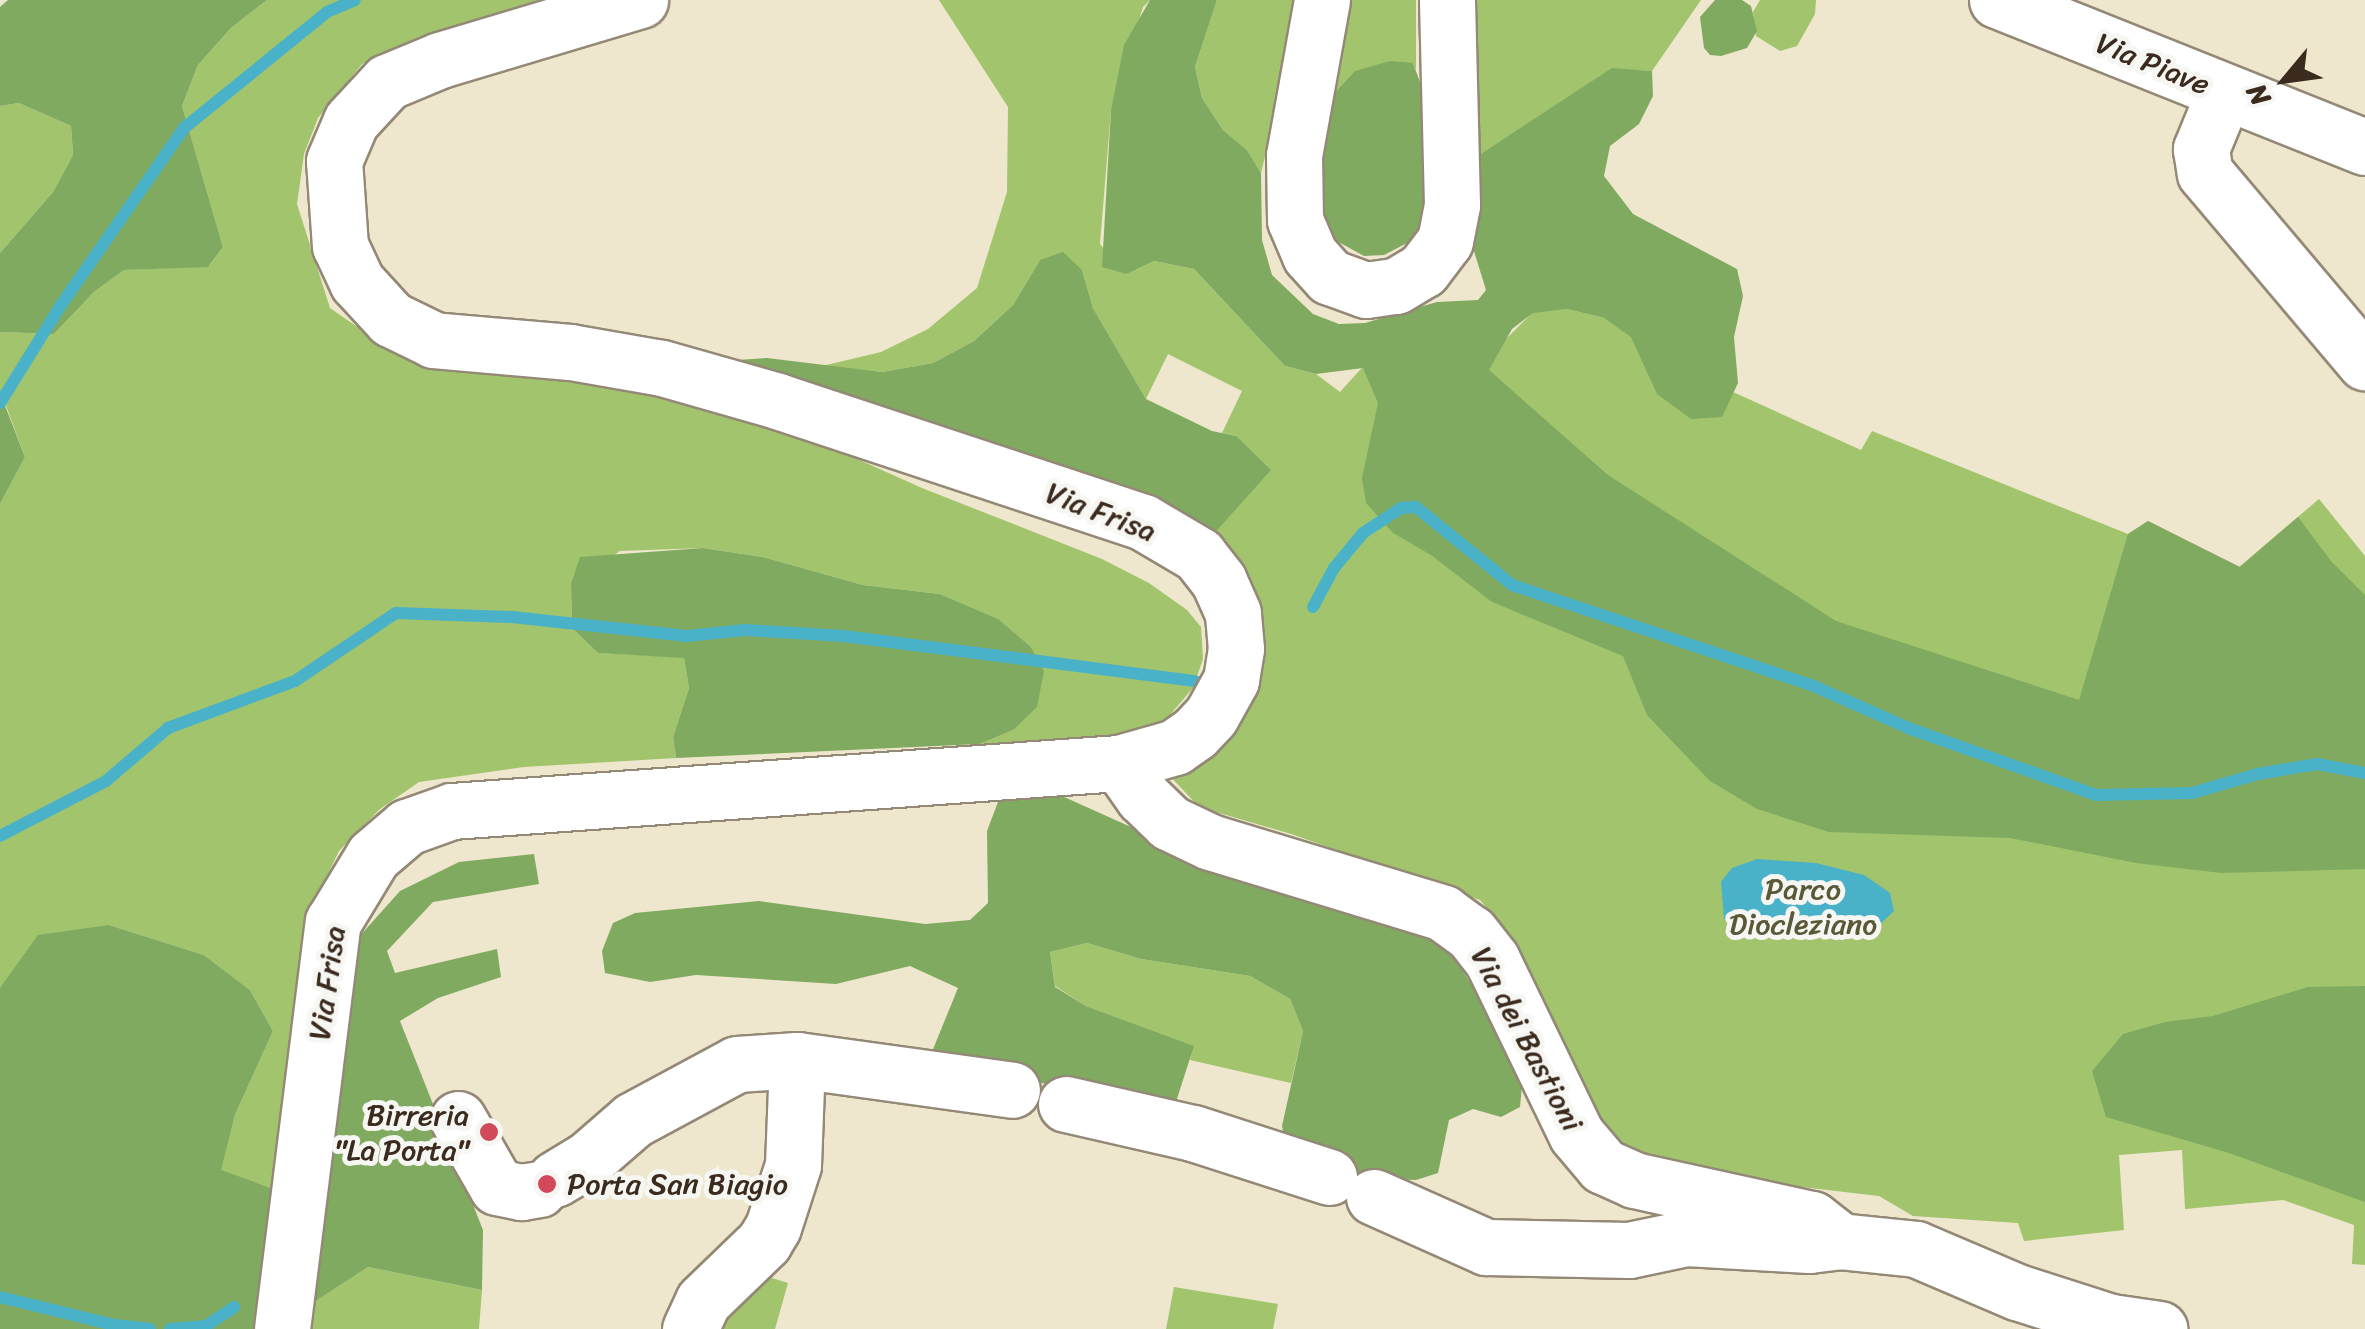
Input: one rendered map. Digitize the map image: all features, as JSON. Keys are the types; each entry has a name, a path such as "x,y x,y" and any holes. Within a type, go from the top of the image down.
{"street":[{"name":"Via Frisa","path":"282,1329 333,922 373,856 407,827 452,811 1119,764 1175,747 1195,734 1211,716 1231,680 1236,649 1233,613 1219,580 1199,555 1143,522 778,401 662,368 570,352 434,340 392,319 357,282 340,246 334,161 351,121 387,82 440,60 640,0"},
{"path":"1322,0 1294,155 1295,220 1310,255 1330,277 1366,290 1396,286 1423,270 1445,241 1452,205 1448,0"},
{"name":"Via Piave","path":"1997,0 2365,148"},
{"path":"2224,92 2201,149 2204,173 2365,362"},
{"name":"Via dei Bastioni","path":"1119,764 1143,798 1170,823 1210,842 1443,913 1471,933 1492,960 1576,1134 1604,1166 1634,1180 1812,1219 1840,1241"},
{"path":"690,1329 703,1301 764,1242 773,1227 793,1165 797,1060"},
{"path":"458,1119 497,1187 521,1192 547,1184 588,1160 633,1120 737,1064 797,1060 1012,1090"},
{"name":"Via dei Bastioni","path":"1066,1104 1193,1133 1352,1188 1486,1247 1629,1250 1686,1238 1809,1245 1840,1241 1916,1249 2017,1292 2127,1327"}],"green space":[{"path":"8,0 267,0 231,28 198,65 182,106 223,247 208,267 124,270 94,292 54,334 0,332 0,253 53,192 73,155 71,126 19,103 0,106 0,7"},
{"path":"267,0 538,0 380,53 362,64 318,118 304,154 297,204 330,308 356,326 457,371 649,389 777,423 922,488 1102,559 1149,583 1187,610 1201,627 1203,659 1193,688 1163,723 1084,744 980,744 1013,730 1030,646 997,619 940,594 863,585 763,557 703,548 620,551 571,585 572,628 598,653 684,657 689,688 673,737 676,758 524,767 419,782 380,809 339,851 310,911 271,1188 220,1171 235,1115 273,1031 250,990 204,955 109,925 0,988 0,504 25,457 5,403 0,402 0,332 54,334 94,292 124,270 209,266 223,247 182,106 198,65 231,28"},
{"name":"Parco Diocleziano","path":"939,0 1150,0 1143,7 1111,110 1100,244 1127,274 1154,261 1194,269 1285,366 1316,374 1340,392 1417,307 1501,344 1533,312 1567,309 1604,318 1733,392 1861,450 1872,431 2128,534 2148,521 2239,567 2319,499 2365,556 2365,1265 2352,1264 2354,1225 2283,1200 2185,1209 2182,1150 2119,1155 2124,1230 2024,1241 2018,1223 1913,1216 1879,1196 1681,1173 1622,1154 1570,1076 1517,944 1480,900 1291,834 1199,807 1168,774 1223,730 1211,537 1236,436 1222,433 1242,391 1168,354 1146,399 1093,308 1082,270 1040,260 1013,305 974,341 933,363 882,372 822,366 881,352 928,329 977,288 1007,192 1008,107"},
{"path":"1150,0 1217,0 1195,67 1202,98 1223,130 1247,150 1261,173 1262,240 1272,275 1313,314 1339,324 1365,323 1437,302 1478,300 1486,290 1473,248 1473,159 1612,68 1652,71 1653,96 1639,124 1610,146 1604,176 1633,214 1737,269 1743,296 1734,337 1738,383 1722,417 1691,419 1657,394 1631,337 1604,318 1567,309 1533,313 1512,329 1489,370 1608,475 1836,621 2079,700 2128,534 2148,521 2240,567 2298,517 2331,561 2365,595 2365,869 2221,873 2136,863 2010,838 1829,832 1757,809 1710,781 1647,715 1623,656 1492,602 1431,555 1393,533 1366,503 1362,478 1378,403 1363,368 1316,374 1285,366 1194,269 1154,261 1127,274 1102,267 1111,110 1124,45"},
{"path":"1217,0 1297,0 1283,85 1261,173 1247,150 1223,130 1202,98 1195,67"},
{"path":"1338,0 1416,0 1416,70 1413,63 1323,106"},
{"path":"1466,0 1701,0 1652,71 1612,69 1473,159"},
{"path":"1715,0 1742,0 1751,6 1757,31 1747,48 1721,56 1710,55 1704,48 1700,17"},
{"path":"1760,0 1816,0 1815,14 1797,46 1780,51 1756,36 1753,12"},
{"path":"1390,61 1413,63 1424,93 1425,225 1407,243 1384,255 1364,256 1324,234 1318,216 1323,106 1355,71"},
{"path":"19,103 71,126 73,155 53,192 0,253 0,106"},
{"path":"1063,252 1082,270 1093,308 1146,399 1212,431 1236,436 1271,470 1211,537 741,383 736,360 767,358 882,372 933,363 974,341 1013,305 1040,260"},
{"path":"0,402 4,403 25,457 0,504"},
{"path":"703,548 763,557 863,585 940,594 998,619 1030,646 1044,671 1037,707 1013,730 980,744 676,758 673,737 689,688 684,658 598,653 572,628 571,584 580,557"},
{"path":"1053,792 1180,849 1411,927 1454,957 1512,1050 1522,1085 1520,1107 1501,1117 1473,1109 1449,1120 1438,1173 1416,1180 1381,1179 1286,1148 1282,1126 1303,1031 1290,999 1250,976 1141,959 1087,943 1050,952 1055,987 1086,1006 1194,1046 1173,1111 929,1059 958,988 910,966 836,984 696,975 650,982 605,973 602,951 613,923 635,913 759,901 925,924 970,920 988,903 987,831 998,802"},
{"path":"534,854 539,884 433,902 387,951 395,973 497,949 501,977 438,998 400,1021 483,1230 482,1290 368,1267 296,1314 349,948 400,891 459,862"},
{"path":"109,925 204,955 250,990 273,1031 235,1115 221,1170 271,1188 255,1329 0,1329 0,988 38,935"},
{"path":"1087,943 1141,959 1250,976 1290,999 1303,1031 1291,1083 1190,1060 1193,1046 1086,1006 1055,986 1050,952"},
{"path":"2365,986 2365,1202 2229,1153 2106,1117 2092,1071 2123,1034 2165,1022 2213,1016 2308,987"},
{"path":"368,1267 482,1290 479,1329 294,1329 296,1314"},
{"path":"772,1278 788,1283 775,1329 713,1329 762,1280"},
{"path":"1174,1287 1278,1304 1273,1329 1166,1329"}],"water":[{"path":"1757,859 1816,863 1864,875 1890,893 1894,911 1876,928 1849,934 1815,935 1724,919 1721,882 1732,868"}],"waterway":[{"path":"0,403 61,305 184,128 327,12 355,0"},
{"path":"1313,607 1334,568 1363,533 1401,508 1416,507 1512,585 1816,687 1908,728 2096,795 2192,793 2258,774 2317,764 2365,773"},
{"path":"0,836 106,781 168,728 295,681 396,613 512,617 687,636 745,630 843,636 1195,681"},
{"path":"0,1297 114,1325 150,1329"},
{"path":"170,1329 206,1326 234,1307"}],"place":[{"name":"Birreria \"La Porta\"","path":"489,1132"},
{"name":"Porta San Biagio","path":"547,1184"}]}
